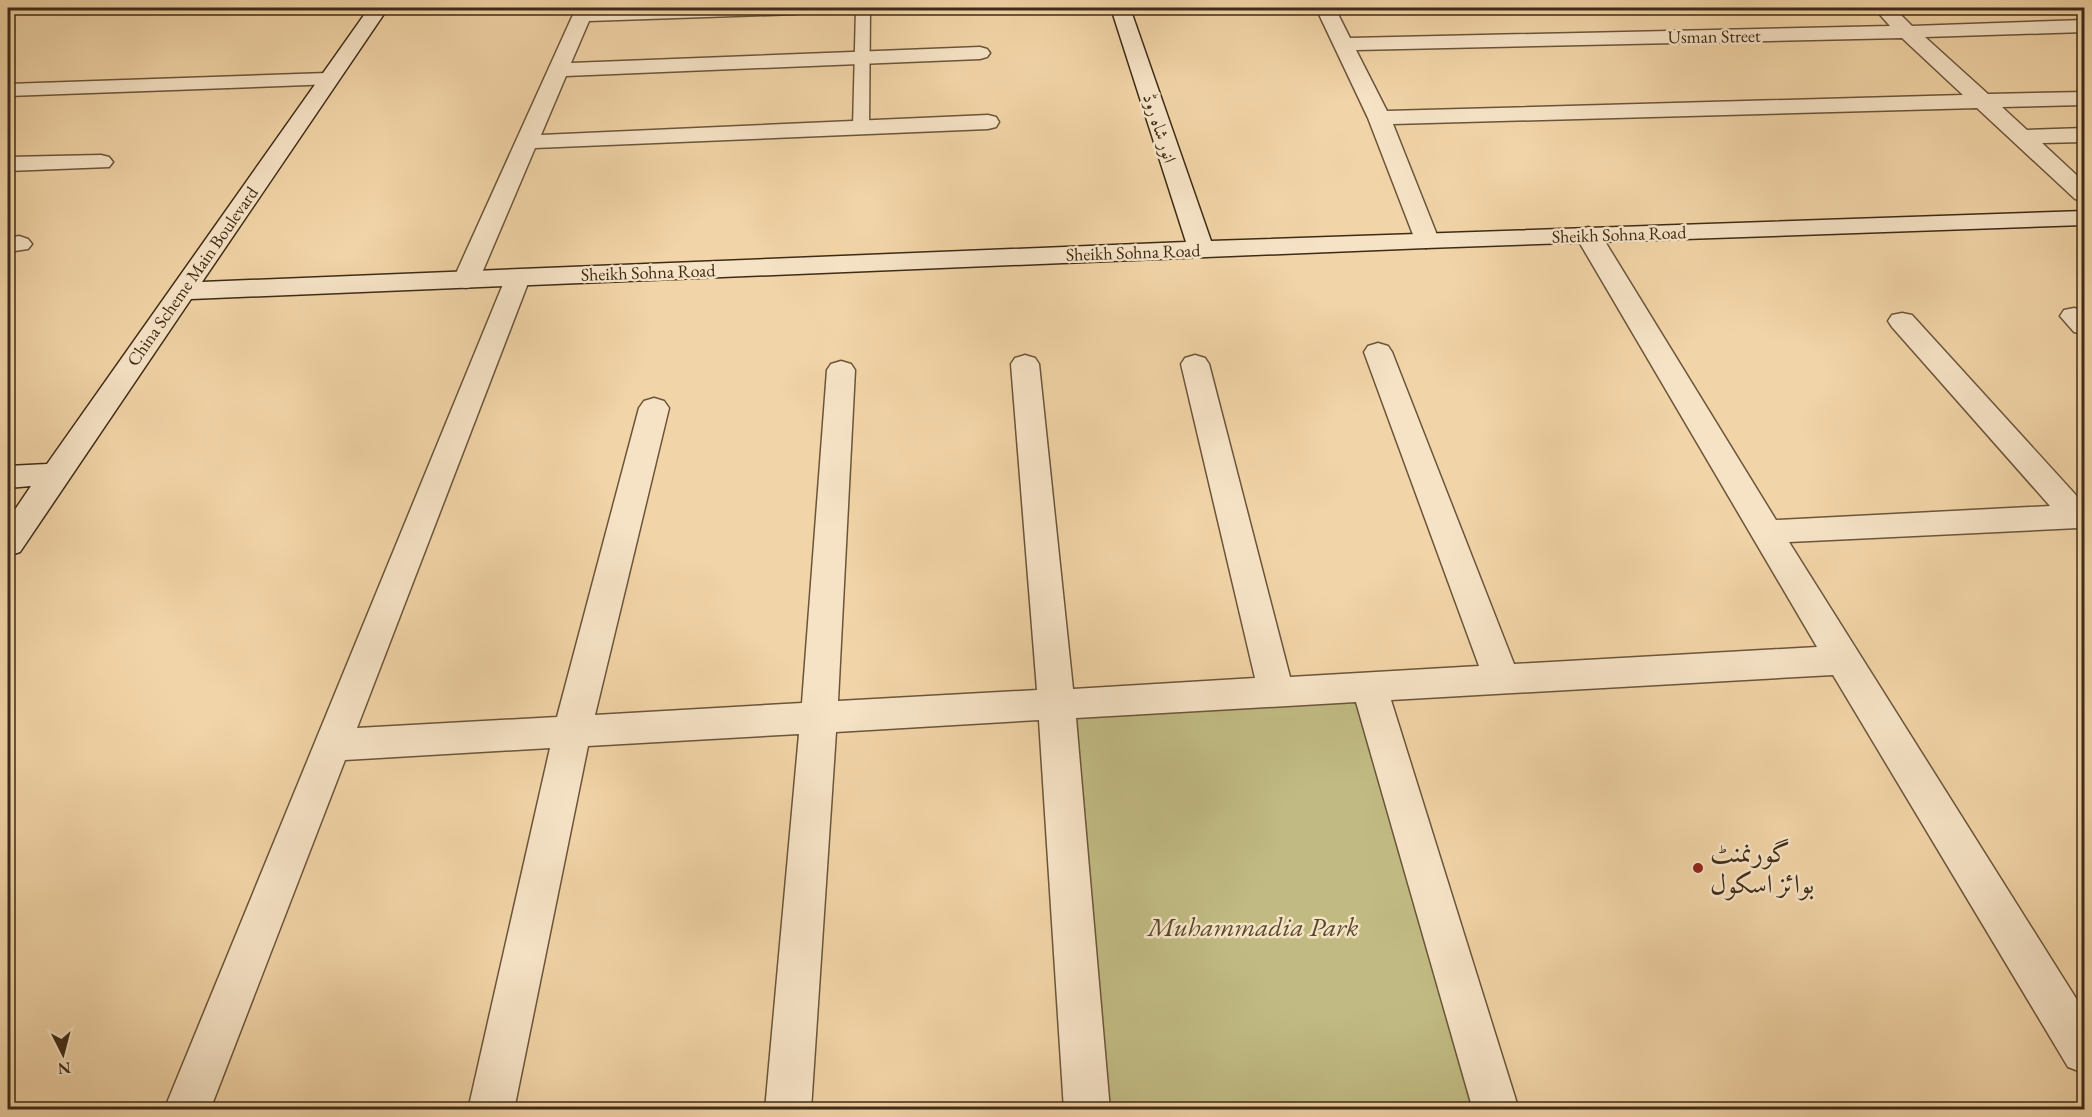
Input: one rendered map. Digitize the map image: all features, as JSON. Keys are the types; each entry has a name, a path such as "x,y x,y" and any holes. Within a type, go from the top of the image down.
{"street":[{"name":"China Scheme Main Boulevard","path":"8,544 378,8"},
{"path":"466,280 583,11 796,8"},
{"name":"انور شاہ روڈ","path":"1120,8 1201,249"},
{"path":"1326,8 1379,118 1426,240"},
{"path":"1883,8 2085,194"},
{"name":"Usman Street","path":"1344,44 2085,26"},
{"path":"557,70 980,53"},
{"path":"8,90 327,80"},
{"path":"1379,118 2085,98"},
{"path":"526,142 988,122"},
{"path":"2022,137 2085,135"},
{"path":"8,164 101,162"},
{"name":"Sheikh Sohna Road","path":"182,291 1426,240 2085,218"},
{"path":"1588,235 1843,660 2085,1051"},
{"path":"187,1110 517,278"},
{"path":"1902,321 2081,517"},
{"path":"1378,352 1502,679"},
{"path":"1026,364 1056,704 1087,1110"},
{"path":"1195,364 1276,692"},
{"path":"788,1110 819,717 841,370"},
{"path":"491,1110 572,731 654,408"},
{"path":"8,477 55,474"},
{"path":"1766,532 2081,517"},
{"path":"331,745 1843,660"},
{"path":"1369,686 1496,1110"}],"lane":[{"path":"861,127 863,8"}],"green space":[{"name":"Muhammadia Park","path":"1369,686 1496,1109 1087,1109 1056,704"}],"place":[{"name":"گورنمنٹ بوائز اسکول","path":"1698,868"}]}
